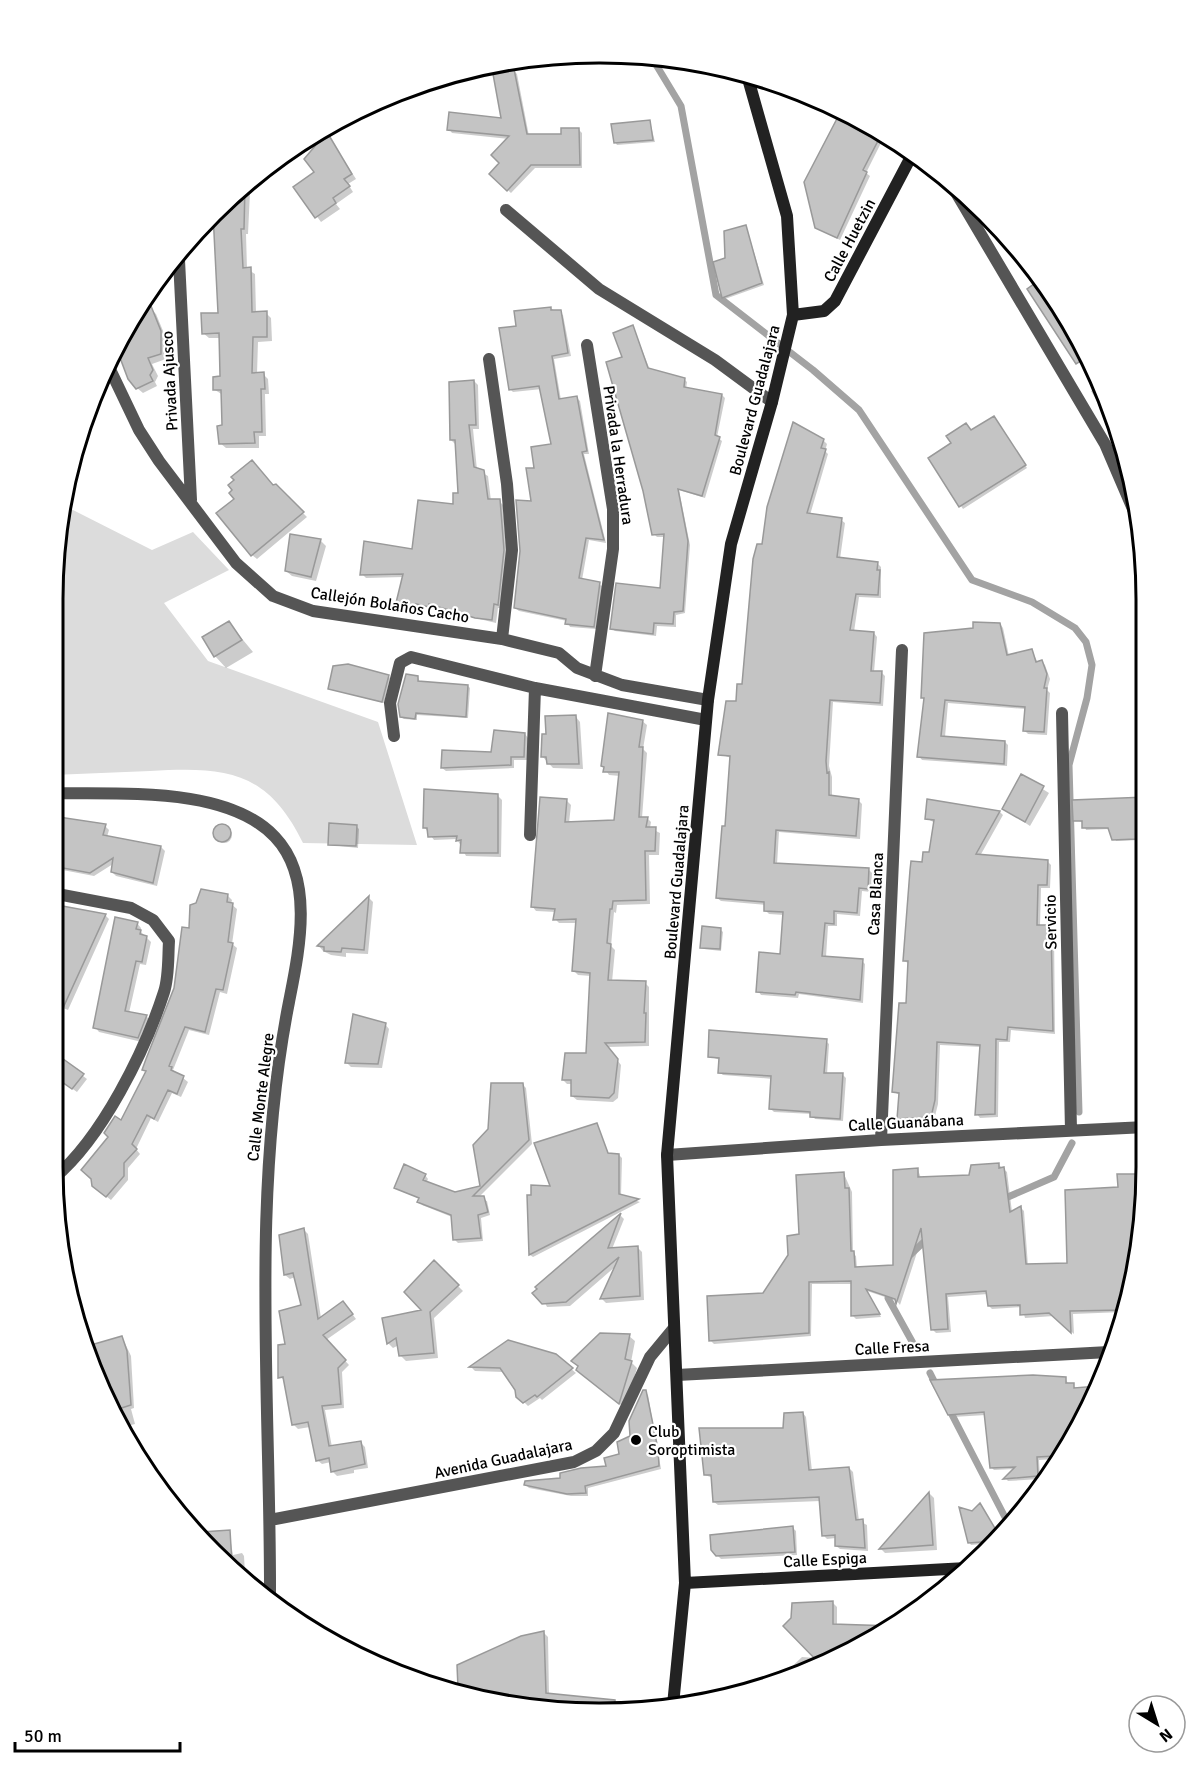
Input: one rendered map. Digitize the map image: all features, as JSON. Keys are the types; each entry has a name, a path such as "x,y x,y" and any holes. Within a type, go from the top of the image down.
{"main road":[{"name":"Boulevard Guadalajara","path":"674,1697 685,1584 667,1155 708,700 731,544 772,402 793,315 787,216 749,84"},
{"name":"Calle Huetzin","path":"793,315 824,311 835,302 909,161"},
{"name":"Calle Espiga","path":"685,1584 954,1569"}],"street":[{"path":"964,206 1105,444 1125,490"},
{"path":"506,210 599,289 715,360 772,402"},
{"name":"Privada Ajusco","path":"179,266 191,500"},
{"name":"Privada la Herradura","path":"587,345 613,509 613,549 595,676"},
{"path":"489,359 507,484 512,550 502,639"},
{"name":"Callejón Bolaños Cacho","path":"113,375 139,430 159,461 191,500 236,563 273,596 313,611 502,639 559,653 577,668 622,685 708,700"},
{"name":"Casa Blanca","path":"881,1140 902,650"},
{"path":"394,736 390,703 400,663 411,657 535,688 706,720"},
{"path":"530,835 535,688"},
{"name":"Servicio","path":"1062,712 1071,1130"},
{"name":"Calle Monte Alegre","path":"63,793 187,798 241,812 276,837 299,877 301,942 286,1017 268,1152 267,1331 270,1590"},
{"path":"63,895 130,908 153,920 169,941 165,990 123,1089 75,1161 63,1171"},
{"name":"Calle Guanábana","path":"667,1155 881,1140 1136,1127"},
{"name":"Avenida Guadalajara","path":"270,1520 574,1462 596,1451 614,1433 650,1357 674,1328"},
{"name":"Calle Fresa","path":"677,1375 1103,1352"}],"shaded area":[{"path":"71,509 152,550 193,532 229,570 164,603 208,661 378,722 417,845 303,843 289,818 274,800 258,787 241,778 221,773 176,770 63,775 64,564"}],"building":[{"path":"514,70 527,134 561,134 561,128 579,128 580,165 531,165 507,191 489,174 499,163 491,155 509,136 447,130 449,112 501,118 493,74"},
{"path":"837,118 878,141 863,170 867,172 837,238 815,228 804,182"},
{"path":"650,120 653,140 614,143 611,124"},
{"path":"329,136 352,174 344,179 350,186 333,198 336,203 315,218 293,187 314,172 304,159 318,143"},
{"path":"245,197 244,229 241,229 243,268 251,267 252,312 267,311 267,337 253,337 252,373 264,372 265,389 261,389 262,432 254,432 255,443 219,444 217,426 222,425 221,390 213,390 213,377 220,376 219,333 202,334 201,313 218,313 214,227"},
{"path":"746,225 762,283 722,298 713,262 725,258 724,231"},
{"path":"1034,284 1046,301 1081,361 1076,364 1027,289"},
{"path":"151,305 161,331 161,354 148,358 153,370 150,375 153,381 136,389 128,379 120,358"},
{"path":"551,307 551,310 561,310 568,353 552,356 559,399 577,396 587,451 582,452 604,540 586,538 579,578 600,582 594,627 565,624 566,619 514,608 520,551 516,500 531,501 526,468 534,468 531,447 551,444 539,386 509,390 499,328 516,326 514,311"},
{"path":"633,325 648,368 685,378 684,387 722,394 715,435 720,437 702,496 678,489 688,541 683,611 674,612 673,624 654,623 653,634 610,629 616,583 660,588 664,534 652,535 643,491 606,362 622,357 613,333"},
{"path":"474,380 476,425 469,425 474,467 484,470 488,499 500,499 504,550 498,605 494,604 492,620 475,618 429,604 429,607 416,604 415,610 395,607 403,574 360,575 364,541 412,549 418,500 453,504 453,493 458,493 455,440 450,440 449,382"},
{"path":"994,416 1026,465 959,507 928,458 951,443 946,436 966,423 971,430"},
{"path":"793,422 824,439 821,448 826,449 807,513 842,518 837,557 878,562 877,570 880,570 878,595 856,594 850,630 874,632 871,671 882,671 880,703 830,700 826,761 827,773 829,772 829,795 859,799 856,836 776,830 774,863 869,868 868,889 859,888 857,913 834,911 834,924 825,923 822,956 863,959 860,1000 796,992 795,995 756,992 759,952 780,954 783,912 764,911 764,902 716,898 722,826 725,826 730,756 718,755 726,701 736,701 737,684 742,684 753,559 757,544 762,544 767,507"},
{"path":"252,460 273,485 276,484 304,512 251,556 216,513 234,499 229,493 232,490 228,485 234,480 231,477"},
{"path":"290,534 321,539 311,577 285,571"},
{"path":"229,621 242,640 214,657 202,637"},
{"path":"973,622 1000,623 1007,655 1032,649 1036,662 1042,660 1047,674 1044,688 1047,688 1044,732 1023,731 1025,707 945,700 941,736 1005,741 1004,764 917,757 924,698 921,698 924,633 973,628"},
{"path":"348,664 389,675 382,702 328,689 333,666"},
{"path":"406,674 418,676 418,681 468,685 466,717 416,713 415,719 400,717 398,704"},
{"path":"608,713 643,720 639,747 643,747 639,817 648,817 646,827 656,827 655,851 645,851 646,900 613,901 612,909 610,909 607,943 611,944 608,980 646,981 644,1013 646,1013 645,1042 605,1043 618,1059 614,1093 609,1098 571,1096 571,1080 562,1080 565,1053 586,1053 590,973 572,971 576,919 553,920 555,909 531,907 540,797 567,799 565,822 614,820 619,772 603,772 604,767 601,766"},
{"path":"576,715 579,764 547,764 546,757 541,757 542,734 546,734 545,716"},
{"path":"494,730 525,733 524,757 511,757 511,765 441,768 442,750 491,752"},
{"path":"1021,774 1044,786 1025,822 1002,809"},
{"path":"424,789 498,794 498,853 460,853 461,840 456,841 457,836 428,837 427,828 423,828"},
{"path":"1136,797 1136,839 1112,840 1108,828 1082,828 1082,821 1073,821 1072,800"},
{"path":"927,799 1000,811 976,854 1048,860 1047,885 1038,885 1037,925 1051,925 1053,1031 1008,1027 1007,1040 996,1039 995,1114 975,1115 980,1045 937,1042 935,1100 931,1117 897,1119 899,1093 892,1092 899,1003 906,1003 908,961 903,961 910,870 911,861 922,862 923,852 929,852 934,820 925,819"},
{"path":"63,818 106,824 103,835 161,846 153,883 111,872 113,858 90,873 63,868"},
{"path":"329,823 357,825 356,846 328,845"},
{"path":"222,824 228,827 231,833 228,839 222,842 216,839 213,833 216,827"},
{"path":"201,889 228,894 227,902 233,903 228,942 233,943 223,990 216,989 205,1032 185,1027 169,1066 172,1067 171,1070 184,1076 177,1094 168,1090 154,1119 147,1115 132,1144 137,1149 124,1163 124,1176 106,1197 92,1186 91,1179 81,1170 108,1137 104,1133 115,1116 121,1120 146,1071 142,1070 174,988 182,927 189,928 190,905 196,903"},
{"path":"369,896 364,950 342,948 341,952 324,951 324,947 317,946"},
{"path":"63,906 106,914 63,1008"},
{"path":"115,917 138,922 136,929 141,930 140,934 147,936 142,962 136,961 125,1011 147,1015 138,1038 93,1028"},
{"path":"702,926 721,928 720,949 700,948"},
{"path":"353,1014 386,1023 378,1064 345,1063"},
{"path":"709,1030 827,1039 824,1073 843,1073 840,1119 810,1117 810,1112 769,1109 771,1076 718,1073 719,1058 708,1057"},
{"path":"63,1059 84,1074 72,1089 63,1083"},
{"path":"491,1083 523,1083 529,1140 473,1196 484,1196 488,1212 478,1215 481,1238 453,1240 451,1215 417,1202 419,1198 394,1188 404,1164 426,1174 423,1180 455,1192 480,1186 473,1145 488,1129"},
{"path":"597,1123 608,1153 619,1154 619,1194 639,1199 529,1255 527,1195 531,1195 531,1185 550,1186 534,1143"},
{"path":"999,1163 999,1168 1004,1167 1010,1212 1021,1206 1026,1264 1067,1263 1065,1190 1118,1187 1117,1174 1136,1174 1131,1237 1116,1310 1070,1311 1071,1333 1049,1313 1020,1315 1020,1305 988,1306 986,1291 946,1294 948,1329 931,1330 921,1228 896,1304 895,1299 866,1289 880,1314 851,1316 851,1281 809,1282 809,1333 709,1341 707,1296 763,1293 788,1255 787,1236 799,1234 796,1175 844,1172 845,1188 849,1188 851,1251 854,1251 855,1267 893,1265 893,1170 918,1168 918,1177 969,1175 971,1165"},
{"path":"621,1213 608,1248 638,1246 640,1296 600,1299 619,1257 566,1302 542,1304 532,1293 537,1289 535,1287"},
{"path":"304,1228 318,1319 343,1301 353,1314 323,1335 346,1360 338,1368 341,1404 322,1406 329,1446 361,1441 365,1464 331,1472 329,1458 316,1461 308,1422 292,1425 283,1377 278,1378 278,1345 285,1344 279,1311 301,1305 293,1273 284,1275 279,1235"},
{"path":"434,1260 459,1285 430,1312 434,1353 399,1356 396,1338 387,1344 382,1318 421,1310 404,1292"},
{"path":"600,1333 630,1334 625,1359 632,1361 619,1404 576,1370 578,1366 571,1361"},
{"path":"122,1336 127,1351 131,1405 120,1408 93,1344"},
{"path":"508,1340 556,1354 573,1368 537,1397 535,1395 523,1403 516,1397 515,1390 500,1368 469,1367"},
{"path":"1033,1375 1066,1377 1066,1383 1074,1383 1074,1388 1089,1387 1051,1456 1037,1457 1038,1476 1003,1479 1015,1467 990,1468 984,1412 948,1415 930,1380"},
{"path":"643,1390 646,1390 658,1449 659,1466 585,1486 586,1493 567,1494 524,1485 525,1481 560,1478 560,1473 581,1468 606,1466 604,1458 619,1454 617,1442 630,1436 629,1421"},
{"path":"803,1412 809,1470 849,1467 856,1520 863,1519 865,1548 835,1546 835,1535 822,1536 819,1497 713,1502 711,1475 704,1475 699,1428 783,1428 784,1413"},
{"path":"929,1492 933,1545 879,1549"},
{"path":"980,1503 995,1529 983,1542 968,1543 959,1507 972,1511"},
{"path":"793,1526 795,1552 716,1556 711,1550 710,1535"},
{"path":"230,1530 232,1557 220,1546 207,1532"},
{"path":"833,1601 833,1624 877,1625 814,1658 783,1626 791,1618 792,1603"},
{"path":"544,1631 546,1693 615,1700 615,1703 564,1702 529,1698 458,1684 457,1665 521,1636"}],"waterway":[{"path":"657,67 681,106 716,295 813,370 859,410 972,580 1032,602 1075,628 1086,642 1092,665 1087,698 1069,765 1079,1112"},
{"path":"1001,1200 1054,1177 1072,1143"},
{"path":"908,1257 928,1238"},
{"path":"892,1289 888,1298 914,1345"},
{"path":"930,1373 937,1387"},
{"path":"948,1407 1005,1517"}],"place":[{"name":"Club Soroptimista","path":"636,1440"}]}
